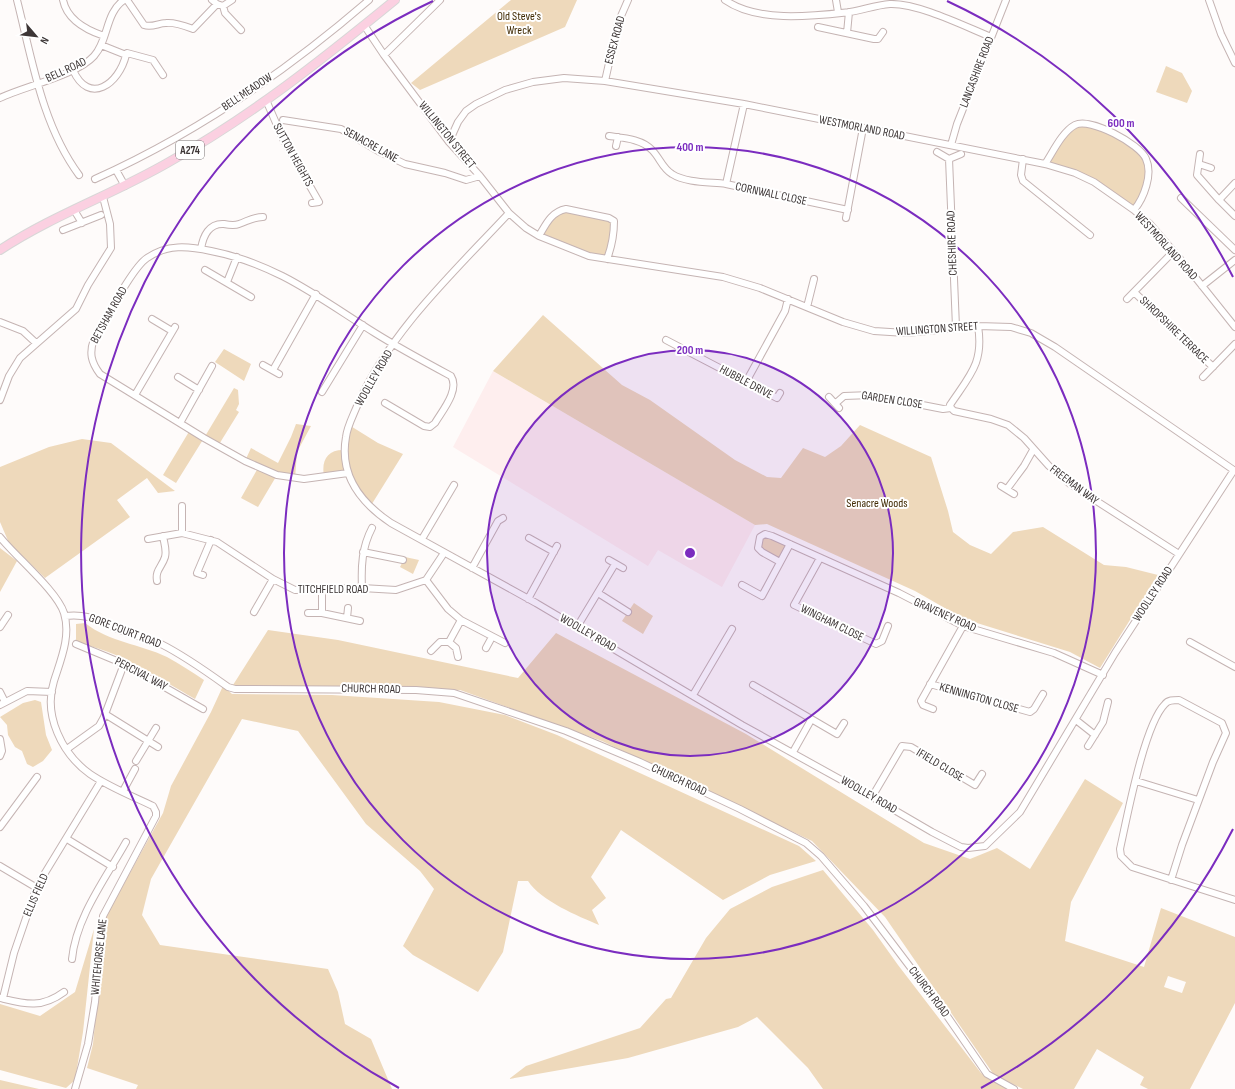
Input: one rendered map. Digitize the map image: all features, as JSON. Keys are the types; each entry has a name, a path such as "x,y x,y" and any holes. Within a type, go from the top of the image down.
{"main road":[{"name":"A274","path":"0,250 25,234 104,197 194,147 266,100 395,0"}],"street":[{"path":"17,0 38,83 59,144 79,175"},
{"path":"63,0 64,6 79,24 104,36"},
{"path":"126,0 144,25 149,27 166,23 176,23 194,29 218,3 232,0"},
{"name":"BELL ROAD","path":"0,98 73,70 89,61 101,45 112,12 118,5 126,0"},
{"name":"BELL MEADOW","path":"95,179 116,170 208,118 260,85 369,0"},
{"path":"384,55 440,0"},
{"name":"ESSEX ROAD","path":"605,81 618,23 628,0"},
{"path":"725,0 740,8 788,17 807,17 838,12 849,12 889,4 901,5 928,13 991,37"},
{"path":"836,0 838,12"},
{"name":"LANCASHIRE ROAD","path":"950,145 1006,0"},
{"path":"1209,0 1221,34 1235,63"},
{"path":"218,3 240,30"},
{"path":"847,33 849,12"},
{"name":"WILLINGTON STREET","path":"364,25 384,55 450,142 480,176 509,213 526,228 539,236 579,253 607,259 723,277 760,288 843,322 874,331 906,333 978,326 1012,327 1031,333 1055,346 1235,470"},
{"path":"821,26 874,39 878,39 883,32"},
{"path":"101,45 126,56"},
{"path":"73,70 78,81 84,87 92,89 99,88 107,85 116,77 123,67 127,53 153,60 163,75"},
{"name":"WESTMORLAND ROAD","path":"450,142 458,122 466,111 505,90 533,82 564,78 605,81 744,104 1045,164 1075,173 1094,182 1134,210 1150,224 1235,327"},
{"name":"SUTTON HEIGHTS","path":"266,100 283,139 319,202 312,203"},
{"name":"CORNWALL CLOSE","path":"744,104 726,184 848,210"},
{"name":"SENACRE LANE","path":"284,120 341,128 380,152 405,164 445,173 466,180 480,176"},
{"path":"1045,164 1065,136 1075,125 1086,123 1098,125 1127,142 1141,152 1146,158 1148,178 1140,202 1134,210"},
{"path":"846,218 863,128"},
{"path":"609,136 645,144 652,150 663,166 680,178 726,184"},
{"path":"616,146 618,137"},
{"path":"937,152 949,159 961,154"},
{"path":"1200,154 1197,175 1235,216"},
{"name":"CHESHIRE ROAD","path":"949,159 956,327"},
{"path":"1023,159 1021,175 1023,181 1090,235"},
{"path":"1199,164 1211,168"},
{"path":"116,170 125,186"},
{"path":"1219,200 1235,184"},
{"path":"0,400 9,376 20,358 76,309 88,285 111,248 110,224 104,197"},
{"path":"1180,198 1235,250"},
{"path":"539,236 549,219 559,210 566,209 609,218 614,221 614,227 612,246 607,259"},
{"path":"74,210 82,223"},
{"name":"WOOLLEY ROAD","path":"509,213 439,287 393,344 364,391 349,425 345,451 348,473 355,490 370,507 391,523 577,627 742,725 793,752 932,832 961,847 968,848 985,846 1020,812 1103,675 1179,554 1235,470"},
{"path":"63,230 101,215"},
{"path":"201,249 205,234 213,225 238,225 252,217 263,216"},
{"path":"1084,229 1089,224"},
{"name":"BETSHAM ROAD","path":"348,473 304,479 276,475 245,461 100,374 93,364 90,350 94,339 135,270 145,258 164,249 179,246 201,249 237,257 276,272 316,294 393,344 451,376 454,381 454,388 435,423 430,427 424,426 385,402"},
{"path":"1127,299 1173,252"},
{"path":"227,282 237,257"},
{"path":"1202,286 1235,260"},
{"path":"205,270 251,297"},
{"path":"807,307 814,279"},
{"name":"SHROPSHIRE TERRACE","path":"1135,292 1213,367"},
{"path":"273,370 316,294"},
{"path":"746,382 785,311 788,299"},
{"path":"135,395 174,329 152,319"},
{"path":"0,322 23,331 36,343"},
{"path":"322,392 363,325"},
{"path":"951,408 950,405 977,365 981,341 978,326"},
{"name":"HUBBLE DRIVE","path":"666,340 777,398 780,393"},
{"path":"1203,377 1235,344"},
{"path":"263,365 279,374"},
{"path":"180,423 212,366"},
{"path":"178,377 199,390"},
{"name":"GARDEN CLOSE","path":"829,397 837,406 844,396 863,395 890,398 943,409 951,408"},
{"name":"FREEMAN WAY","path":"951,408 1008,425 1024,438 1033,450 1070,484 1179,554"},
{"path":"1007,489 1024,466 1033,450"},
{"path":"422,539 454,484"},
{"path":"1001,486 1014,494"},
{"path":"182,506 182,533"},
{"path":"472,568 498,521 503,518"},
{"path":"362,588 361,568 363,552 372,528"},
{"name":"TITCHFIELD ROAD","path":"148,540 182,533 212,540 273,579 295,590 362,588 396,590 426,580"},
{"name":"GRAVENEY ROAD","path":"780,562 762,552 758,548 760,537 766,534 790,544 899,594 963,626 1054,653 1103,675"},
{"path":"157,581 155,574 165,557 166,548 163,536"},
{"path":"0,537 54,596 65,616 66,642 52,692 50,707 54,726 67,749 79,765 101,781 123,791 135,769"},
{"path":"529,538 554,552"},
{"path":"203,575 197,573 212,540"},
{"path":"742,585 762,596 790,544"},
{"path":"528,599 557,546"},
{"path":"363,552 403,560"},
{"path":"444,552 426,580 448,609 461,620 506,643"},
{"name":"WINGHAM CLOSE","path":"820,558 794,605 876,644 882,641 888,626"},
{"path":"609,560 623,568"},
{"path":"577,627 615,564"},
{"path":"254,612 273,579"},
{"path":"322,590 322,613"},
{"path":"598,593 628,612"},
{"path":"347,618 348,608"},
{"path":"308,612 360,620"},
{"name":"GORE COURT ROAD","path":"65,616 76,614 94,617 121,630 162,645 189,660 228,687"},
{"path":"0,627 8,615"},
{"path":"450,642 461,620"},
{"name":"KENNINGTON CLOSE","path":"933,709 923,705 921,701 963,626"},
{"path":"693,695 732,629"},
{"path":"486,648 492,637"},
{"path":"431,651 440,642 450,642 456,648 458,657"},
{"path":"1190,642 1235,667"},
{"name":"PERCIVAL WAY","path":"76,644 124,664 203,709"},
{"path":"67,749 99,726 124,664"},
{"name":"KENNINGTON CLOSE","path":"930,684 1030,712 1034,709 1043,694"},
{"path":"753,685 837,734 844,722"},
{"name":"CHURCH ROAD","path":"228,687 236,689 416,690 454,693 566,731 640,762 740,809 806,844 822,856 864,906 945,1013 987,1074 1014,1089"},
{"path":"0,692 2,703 27,691 52,692"},
{"path":"1171,880 1198,800 1224,739 1225,728 1222,723 1179,700 1171,700 1165,704 1160,710 1147,737 1120,849 1121,856 1132,867 1171,880 1235,900"},
{"path":"1088,746 1103,722 1108,702"},
{"path":"105,714 158,747"},
{"path":"793,752 811,720"},
{"path":"1076,720 1095,735"},
{"path":"136,761 147,740 156,728"},
{"path":"0,739 2,750 0,756"},
{"name":"IFIELD CLOSE","path":"872,797 902,746 911,747 975,785 982,774"},
{"path":"0,827 37,777"},
{"name":"ELLIS FIELD","path":"1,998 20,934 37,888 101,781"},
{"path":"1136,781 1198,800"},
{"name":"WHITEHORSE LANE","path":"75,1089 88,1044 95,996 103,916 146,838 156,816 156,812 152,806 123,791"},
{"path":"67,839 112,867"},
{"path":"72,959 83,920 126,842"},
{"path":"0,866 37,888"},
{"path":"1,998 29,1005 44,1002 64,992"}],"shaded area":[{"path":"493,371 755,525 722,587 658,550 648,566 453,447"}],"green space":[{"name":"Old Steve's Wreck","path":"511,0 577,0 565,27 420,90 411,83"},
{"path":"1166,66 1182,73 1192,91 1187,103 1156,92"},
{"path":"1086,123 1127,142 1146,158 1148,178 1134,210 1094,182 1045,164 1067,133 1079,125"},
{"path":"559,210 614,221 607,259 589,256 539,236"},
{"name":"Senacre Woods","path":"543,315 622,385 650,400 735,460 767,477 781,478 803,448 825,457 841,446 860,425 931,457 953,532 970,545 991,554 1013,532 1043,527 1104,565 1126,567 1158,575 1100,668 1070,652 964,619 915,591 767,524 755,525 493,371"},
{"path":"224,349 251,364 244,381 215,362"},
{"path":"234,388 238,390 239,404 236,410 239,412 218,446 204,438"},
{"path":"296,424 311,426 297,452 295,479 277,475 258,507 241,498 258,468 245,461 251,448 278,463"},
{"path":"349,425 378,443 403,454 370,507 348,473 324,476 323,470 327,457 334,451 345,450"},
{"path":"190,430 204,438 176,483 163,475"},
{"path":"82,439 111,443 175,491 158,493 147,478 117,500 130,517 45,578 9,543 0,522 0,467 49,447"},
{"path":"765,534 790,544 780,562 762,552 758,542"},
{"path":"0,548 17,561 0,592"},
{"path":"405,557 419,560 413,574 400,567"},
{"path":"634,603 653,616 643,634 622,621"},
{"path":"85,623 114,639 167,657 204,680 195,699 123,658 76,643 76,624"},
{"path":"268,630 338,640 518,678 556,633 746,734 924,843 970,859 997,848 1030,869 1085,779 1123,803 1071,902 1065,941 1144,967 1161,908 1235,937 1235,1003 1190,1089 1148,1089 1140,1085 1144,1077 1097,1049 1074,1089 1023,1089 994,1075 885,917 812,841 602,741 460,690 233,685","holes":["1168,976 1186,982 1182,993 1164,987"]},
{"path":"223,686 232,694 332,695 439,702 505,715 557,735 799,846 816,861 770,875 723,900 621,830 591,877 606,898 592,910 599,925 560,907 542,895 528,881 518,881 503,952 478,992 413,955 403,946 434,889 420,871 366,824 298,731 242,719 151,879 142,915 160,945 328,969 338,992 345,1024 371,1039 392,1089 136,1089 138,1085 87,1068 93,1044 105,918 163,813 171,786 211,712"},
{"path":"35,700 41,702 46,735 52,750 43,761 33,767 27,764 22,751 15,747 8,735 7,725 0,717 23,703"},
{"path":"823,870 873,930 981,1073 1007,1089 823,1089 808,1068 757,1017 738,1027 628,1058 509,1079 526,1066 640,1028 666,999 671,998 706,938 730,909 772,887"},
{"path":"94,929 83,1032 75,1080 66,1088 0,1070 0,1004 40,1016 75,992"},
{"path":"0,1080 39,1089 0,1089"}]}
